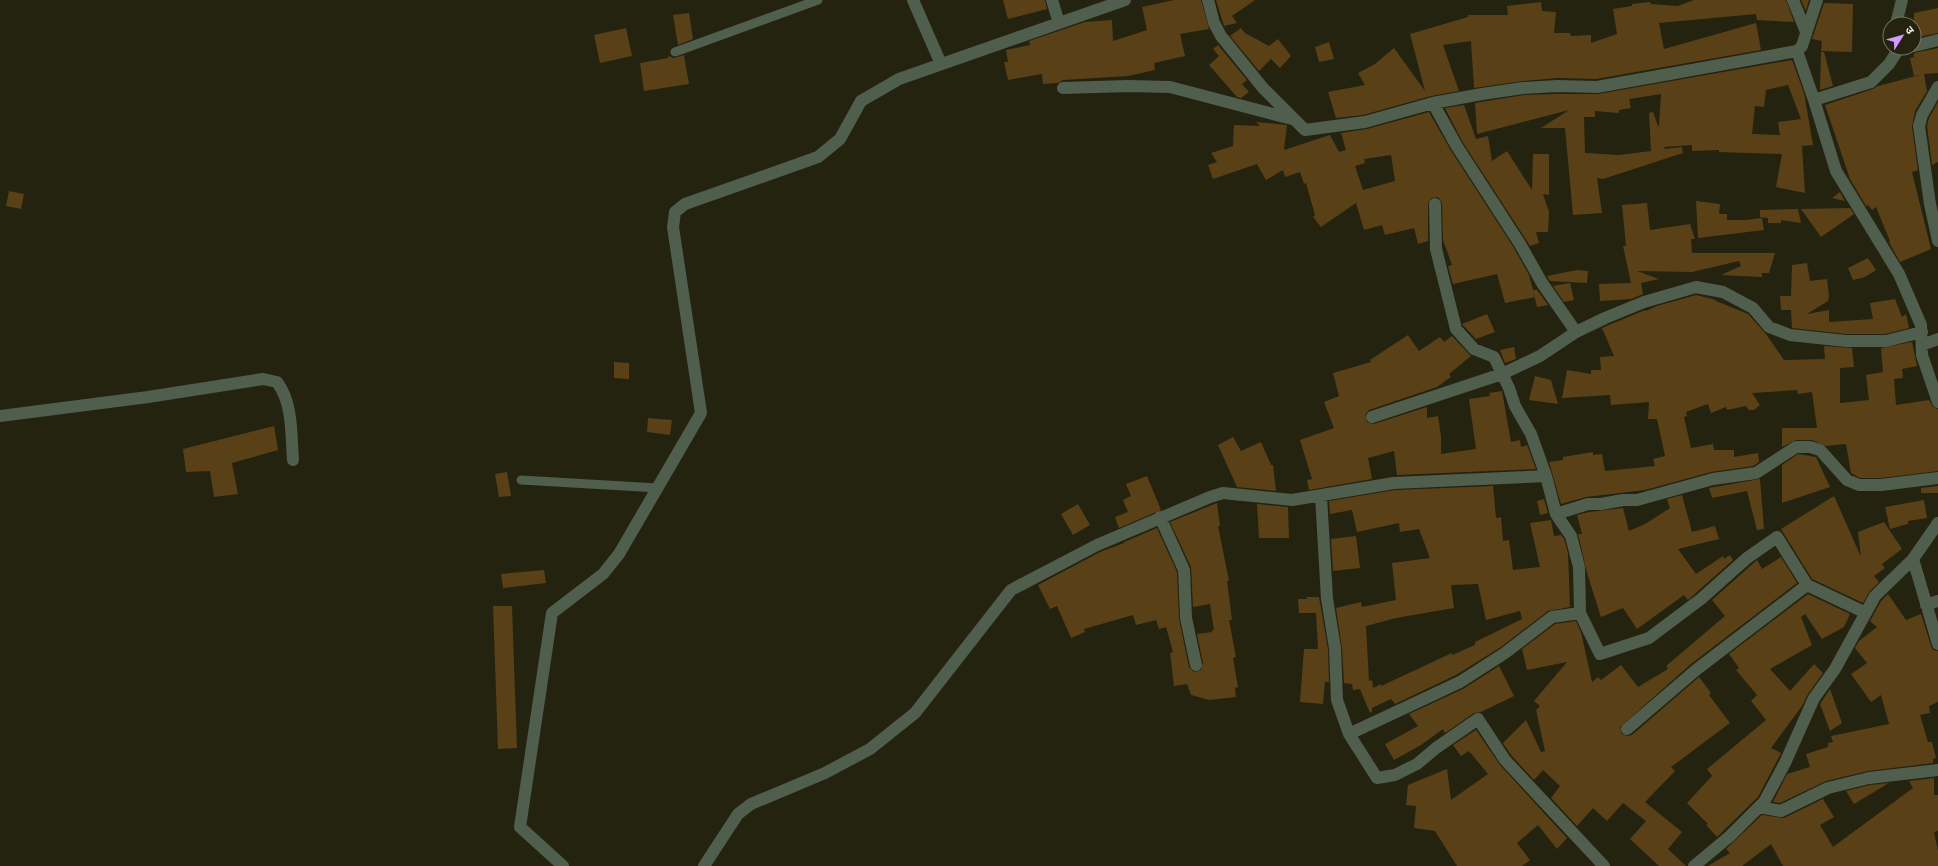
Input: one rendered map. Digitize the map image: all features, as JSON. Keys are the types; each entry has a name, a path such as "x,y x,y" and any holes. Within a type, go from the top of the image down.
{"street":[{"path":"912,0 940,64"},
{"path":"1052,0 1059,23"},
{"path":"563,866 520,827 552,613 603,574 619,554 701,413 673,227 675,212 685,204 818,157 840,139 860,101 899,78 1125,0"},
{"path":"1208,0 1214,23 1221,36 1263,88 1305,130 1365,122 1433,103 1523,88 1557,86 1597,88 1796,51 1802,46 1817,0"},
{"path":"1793,0 1806,32"},
{"path":"1898,16 1902,0"},
{"path":"1922,44 1938,40"},
{"path":"1796,51 1814,100 1836,171 1899,274 1922,324 1922,355 1938,402"},
{"path":"1814,100 1871,82 1895,56"},
{"path":"1064,88 1128,86 1170,87 1294,120"},
{"path":"1938,87 1922,115 1919,126 1930,204 1938,241"},
{"path":"1433,103 1456,145 1520,244 1542,283 1576,332"},
{"path":"1435,204 1436,249 1456,329 1474,349 1494,357 1515,406 1531,434 1546,476 1556,514 1571,536 1579,567 1580,613 1600,654 1649,638 1701,599 1747,558 1777,537 1807,585 1866,613"},
{"path":"1372,418 1502,374 1540,356 1576,332 1644,302 1696,286 1723,292 1753,308 1769,327 1790,335 1846,341 1886,341 1922,332"},
{"path":"1922,345 1938,339"},
{"path":"0,416 148,397 263,379 277,382 284,391 289,409 293,460"},
{"path":"1556,514 1588,504 1637,500 1713,479 1756,473 1796,447 1810,447 1820,450 1848,480 1859,485 1881,485 1938,478"},
{"path":"704,866 738,814 751,804 825,773 864,752 916,713 1011,590 1097,544 1223,494 1292,500 1394,483 1546,476"},
{"path":"1321,496 1327,599 1335,648 1337,700 1349,734 1377,778 1395,775 1417,764 1436,748 1478,719 1504,760 1604,866"},
{"path":"1160,518 1184,570 1186,618 1196,665"},
{"path":"1694,866 1730,836 1764,802 1785,763 1814,698 1835,669 1875,596 1913,560 1938,523"},
{"path":"1913,560 1938,644"},
{"path":"1627,729 1690,675 1807,585"},
{"path":"1926,604 1938,601"},
{"path":"1349,734 1460,682 1505,653 1552,617 1580,613"},
{"path":"1759,807 1781,811 1828,788 1869,778 1938,770"}],"lane":[{"path":"675,52 818,0"},
{"path":"521,480 658,488"}],"building":[{"path":"1003,0 1045,0 1047,9 1008,19"},
{"path":"1174,0 1201,0 1209,29 1180,34 1185,56 1154,63 1155,70 1128,76 1063,80 1058,83 1043,84 1042,74 1008,80 1004,62 1008,62 1006,50 1030,45 1029,41 1085,22 1112,20 1113,41 1147,30 1142,7"},
{"path":"1216,0 1255,0 1232,16 1237,23 1224,26"},
{"path":"1694,0 1786,0 1794,22 1757,20 1756,14 1659,23 1664,49 1756,23 1761,50 1596,79 1557,78 1474,88 1471,41 1443,45 1459,91 1431,96 1363,115 1336,118 1328,92 1365,85 1358,73 1375,64 1394,48 1425,91 1410,34 1468,17 1468,15 1508,15 1507,6 1541,2 1542,11 1556,12 1554,33 1570,33 1571,36 1591,35 1591,43 1617,34 1613,9 1632,6 1632,4 1650,2 1651,4 1678,6"},
{"path":"1801,0 1809,0 1806,11"},
{"path":"1824,3 1853,4 1852,52 1821,51 1822,41 1812,39"},
{"path":"1938,8 1938,33 1922,36 1922,16 1914,16 1914,13"},
{"path":"689,13 693,39 678,45 673,15"},
{"path":"626,28 632,56 600,63 594,35"},
{"path":"1241,28 1245,33 1269,46 1278,39 1291,56 1280,68 1271,59 1259,71 1230,36"},
{"path":"1329,42 1334,59 1319,62 1315,47"},
{"path":"1218,45 1247,80 1242,84 1249,92 1241,98 1237,97 1209,65 1219,56 1213,49"},
{"path":"1938,48 1938,73 1924,74 1927,91 1915,111 1912,127 1918,170 1912,172 1931,249 1900,262 1891,246 1876,207 1872,210 1868,205 1866,206 1850,179 1825,105 1878,86 1920,75 1914,76 1910,58 1914,56 1922,56 1922,51"},
{"path":"1821,52 1824,52 1833,86 1820,90"},
{"path":"684,55 689,84 644,91 640,63 668,58 668,56 674,58"},
{"path":"1792,60 1804,93 1813,145 1802,146 1805,193 1776,187 1782,154 1719,152 1719,150 1692,151 1692,145 1664,147 1665,149 1682,147 1683,153 1603,179 1597,178 1602,213 1573,215 1565,128 1541,128 1569,110 1477,134 1475,103 1524,95 1598,94","holes":["1788,85 1801,119 1778,122 1780,135 1752,134 1755,106 1764,107 1766,90","1661,94 1659,126 1653,112 1649,113 1651,151 1619,155 1585,153 1584,117 1595,117 1595,111 1619,113 1619,110 1631,108 1629,99"]},
{"path":"1938,102 1938,162 1932,165 1927,126 1929,118"},
{"path":"1464,105 1476,139 1488,136 1492,161 1507,151 1532,190 1533,154 1549,154 1549,195 1543,194 1549,212 1548,232 1536,232 1539,243 1530,246 1462,141 1445,108"},
{"path":"1429,112 1450,149 1514,248 1529,275 1535,297 1505,303 1497,274 1453,284 1448,266 1452,265 1443,240 1442,203 1438,197 1431,198 1428,204 1428,241 1418,244 1414,228 1385,235 1382,225 1364,230 1356,203 1321,227 1313,217 1315,215 1306,183 1304,184 1300,172 1285,177 1283,170 1266,180 1257,164 1213,179 1208,165 1217,162 1211,153 1233,146 1234,125 1260,126 1256,122 1287,125 1284,150 1330,135 1339,152 1346,150 1341,133 1367,129","holes":["1391,155 1395,181 1363,190 1355,166 1365,163 1364,159"]},
{"path":"9,191 24,194 21,209 6,206"},
{"path":"1840,192 1845,201 1832,198"},
{"path":"1696,201 1720,204 1719,214 1727,214 1727,220 1762,218 1764,230 1698,238"},
{"path":"1647,203 1650,230 1690,224 1695,239 1691,239 1692,253 1775,253 1769,273 1762,273 1762,277 1721,275 1741,266 1739,261 1692,272 1637,271 1659,279 1641,283 1643,294 1631,299 1600,301 1599,284 1631,283 1623,246 1626,246 1622,205"},
{"path":"1850,208 1854,214 1821,237 1801,209"},
{"path":"1798,209 1801,223 1781,220 1781,223 1768,223 1768,218 1760,217 1760,210"},
{"path":"1868,258 1876,270 1865,277 1853,280 1848,268"},
{"path":"1807,263 1810,281 1827,279 1829,296 1828,301 1807,314 1829,310 1829,322 1873,319 1870,303 1895,299 1902,317 1906,314 1909,328 1885,334 1846,334 1792,328 1791,310 1781,310 1780,296 1791,296 1792,265"},
{"path":"1577,270 1588,271 1587,283 1550,281 1547,276"},
{"path":"1570,283 1574,300 1564,302 1553,286"},
{"path":"1533,290 1537,290 1548,305 1537,307"},
{"path":"1696,295 1716,300 1748,314 1766,334 1784,360 1825,359 1824,346 1852,348 1854,367 1840,368 1840,403 1869,400 1866,375 1883,372 1881,348 1912,342 1917,366 1902,369 1903,378 1894,379 1896,405 1929,400 1933,407 1938,409 1938,471 1881,478 1860,478 1851,473 1846,444 1826,446 1812,440 1796,440 1782,447 1782,428 1817,428 1812,392 1798,394 1797,390 1752,393 1760,405 1754,410 1749,410 1746,406 1727,410 1726,407 1711,413 1708,404 1686,412 1687,416 1684,417 1691,448 1713,444 1714,450 1734,450 1734,457 1758,453 1759,462 1753,466 1711,472 1645,490 1586,497 1561,504 1549,462 1563,460 1563,457 1593,452 1593,455 1602,454 1605,471 1655,466 1653,459 1665,456 1657,419 1648,419 1649,402 1611,405 1610,395 1562,398 1567,370 1591,374 1591,370 1601,370 1600,357 1614,356 1602,328 1645,310 1646,311 1657,306"},
{"path":"1487,314 1495,332 1476,339 1462,324"},
{"path":"1408,335 1419,351 1440,337 1444,342 1452,336 1471,356 1449,374 1451,377 1437,387 1369,410 1365,415 1367,422 1374,424 1427,407 1427,418 1438,416 1441,436 1441,454 1476,449 1469,399 1490,396 1489,393 1502,391 1511,442 1520,440 1521,447 1527,445 1536,469 1397,475 1394,451 1368,458 1372,479 1309,490 1307,480 1312,479 1300,440 1334,428 1324,402 1339,396 1333,373 1371,362 1370,360"},
{"path":"1514,347 1516,359 1505,363 1500,350"},
{"path":"614,362 629,363 629,379 614,378"},
{"path":"1535,376 1551,380 1558,404 1529,400"},
{"path":"648,418 672,420 670,435 647,432"},
{"path":"274,426 278,450 232,463 238,494 214,497 210,471 186,472 183,449"},
{"path":"1233,437 1241,451 1261,442 1271,465 1273,465 1276,491 1237,487 1218,445"},
{"path":"1798,454 1816,457 1830,487 1782,503 1782,465"},
{"path":"507,472 511,496 499,497 495,474"},
{"path":"1147,476 1161,510 1119,528 1115,517 1128,512 1123,500 1131,496 1126,484"},
{"path":"1760,479 1764,529 1757,530 1747,491 1712,498 1709,488"},
{"path":"1493,486 1496,518 1501,517 1503,541 1509,540 1513,570 1540,567 1530,523 1551,520 1554,536 1561,535 1564,539 1568,553 1570,607 1548,611 1501,647 1456,675 1395,704 1391,699 1372,708 1372,712 1370,713 1360,689 1353,690 1352,684 1344,683 1342,648 1336,608 1361,602 1362,607 1396,600 1392,563 1430,558 1419,529 1400,532 1399,523 1357,532 1352,510 1330,514 1329,501 1395,490","holes":["1478,584 1486,620 1520,611 1522,619 1475,642 1475,645 1452,655 1452,653 1381,686 1381,684 1373,688 1372,680 1369,681 1366,626 1396,618 1454,608 1451,585"]},
{"path":"1938,486 1938,493 1921,493 1921,488"},
{"path":"1682,495 1692,532 1715,526 1719,539 1678,549 1696,574 1723,556 1724,559 1730,555 1733,560 1688,600 1684,595 1637,629 1623,608 1601,617 1587,573 1578,534 1582,534 1577,515 1623,508 1629,531 1645,524 1670,508 1667,499"},
{"path":"1834,496 1861,557 1858,532 1884,522 1902,549 1882,564 1885,568 1874,576 1879,582 1870,591 1863,603 1812,579 1781,529"},
{"path":"1544,499 1548,513 1540,515 1537,501"},
{"path":"1924,500 1927,518 1908,521 1908,524 1890,529 1885,507"},
{"path":"1217,503 1220,526 1218,526 1229,581 1227,581 1232,620 1229,620 1236,657 1233,658 1238,687 1235,688 1236,697 1209,700 1191,695 1187,684 1174,686 1170,653 1173,652 1166,627 1159,629 1156,620 1136,625 1133,615 1084,629 1085,632 1071,638 1057,606 1050,609 1038,585 1100,552 1157,528 1177,572 1179,619 1189,667 1194,672 1201,670 1203,663 1197,634 1212,632 1212,630 1214,630 1210,604 1193,607 1191,567 1170,522"},
{"path":"1078,504 1090,525 1073,535 1061,514"},
{"path":"1257,504 1288,507 1289,538 1259,538"},
{"path":"1356,536 1360,568 1333,571 1331,539"},
{"path":"1781,557 1797,583 1691,664 1620,727 1622,734 1628,736 1632,735 1699,677 1711,693 1709,695 1730,723 1671,767 1675,771 1645,802 1682,832 1668,849 1686,866 1659,866 1630,839 1646,821 1623,803 1607,821 1593,808 1577,826 1551,798 1560,786 1543,770 1534,780 1511,755 1503,743 1526,720 1541,752 1545,751 1536,710 1540,706 1534,701 1567,662 1527,670 1522,649 1555,624 1576,621 1581,632 1592,682 1598,677 1601,680 1621,665 1638,687 1668,669 1666,666 1725,616 1712,600 1757,560 1762,569"},
{"path":"544,570 546,583 503,588 501,574"},
{"path":"1808,594 1850,614 1844,627 1822,639 1805,614 1801,617 1812,645 1770,669 1790,691 1814,664 1823,673 1808,694 1802,706 1771,748 1781,753 1758,797 1717,837 1706,825 1708,824 1687,803 1712,776 1707,769 1766,720 1751,701 1757,695 1736,670 1739,668 1729,654"},
{"path":"1888,594 1906,620 1921,614 1931,646 1933,650 1938,651 1938,702 1929,706 1930,713 1920,715 1928,742 1932,742 1936,758 1933,759 1933,763 1868,771 1826,781 1780,803 1773,802 1787,774 1810,767 1806,754 1828,747 1828,743 1833,742 1831,736 1889,724 1881,695 1871,702 1851,674 1867,663 1855,648 1859,641 1877,627 1870,621 1881,601"},
{"path":"1306,597 1319,597 1328,649 1329,682 1325,682 1323,704 1300,702 1304,649 1318,649 1316,613 1299,613 1298,599 1307,599"},
{"path":"493,606 512,606 517,748 498,749"},
{"path":"1499,666 1514,696 1481,712 1474,713 1445,733 1443,729 1421,745 1394,760 1385,744 1418,726 1409,714 1463,689"},
{"path":"1830,689 1842,723 1830,731 1820,704"},
{"path":"1476,730 1500,765 1567,838 1557,849 1538,825 1517,843 1530,860 1522,866 1457,866 1435,831 1414,828 1416,806 1406,805 1408,785 1447,769 1451,800 1488,774 1469,751 1461,756 1453,745"},
{"path":"1934,778 1934,795 1938,795 1938,831 1934,832 1938,851 1938,866 1783,866 1771,844 1742,866 1708,866 1730,853 1726,849 1762,815 1784,818 1823,799 1834,817 1820,825 1833,847 1913,788 1909,781"},
{"path":"1889,783 1854,804 1846,791 1870,785"}]}
